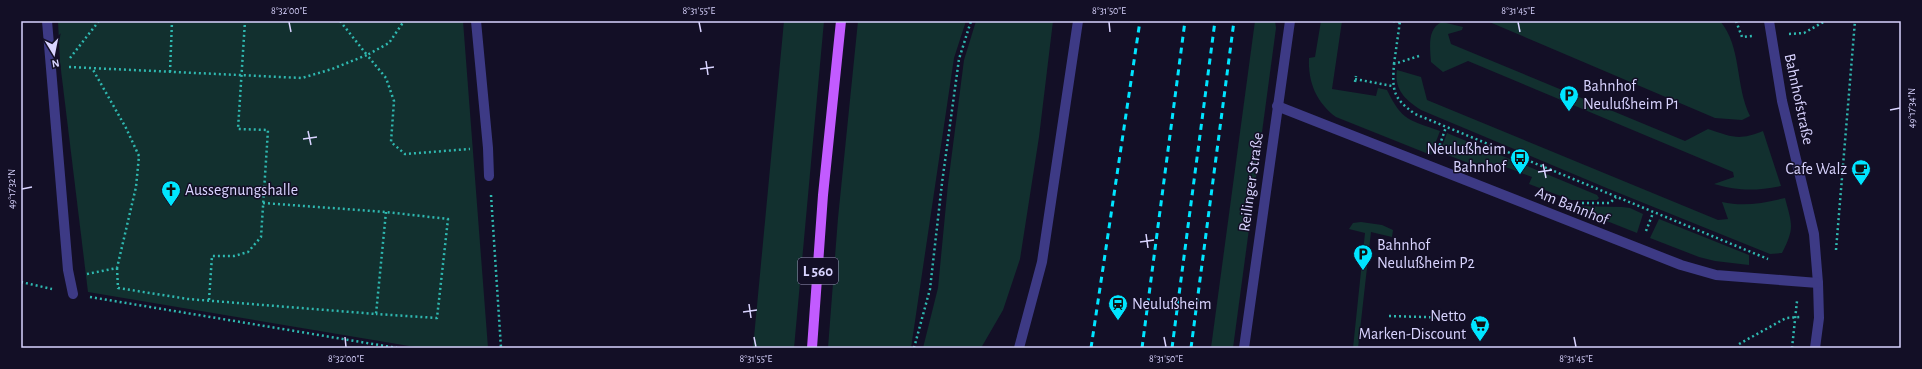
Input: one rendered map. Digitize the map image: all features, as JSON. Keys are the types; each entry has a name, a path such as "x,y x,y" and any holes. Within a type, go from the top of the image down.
{"main road":[{"name":"L 560","path":"812,348 823,195 841,21"}],"street":[{"path":"47,21 70,277 73,294"},
{"path":"476,21 488,148 489,176"},
{"path":"1019,348 1042,262 1078,21"},
{"name":"Reilinger Straße","path":"1244,348 1290,21"},
{"name":"Bahnhofstraße","path":"1769,21 1782,101 1814,234 1819,318 1815,348"},
{"name":"Am Bahnhof","path":"1277,106 1681,265 1716,276 1818,283"}],"path":[{"path":"63,67 99,21"},
{"path":"170,72 172,21"},
{"path":"209,300 212,256 234,256 248,252 261,237 268,130 238,129 245,21"},
{"path":"340,21 386,78 394,100 391,142 405,154 488,148"},
{"path":"51,66 302,78 332,69 367,55 389,43 404,21"},
{"path":"914,348 930,289 942,183 959,59 971,21"},
{"path":"1393,21 1400,22 1392,86 1402,104 1415,114 1772,261"},
{"path":"1771,35 1804,33 1825,21"},
{"path":"1836,251 1855,21"},
{"path":"1394,64 1419,56"},
{"path":"92,68 126,128 138,156 136,187 117,268 118,288 188,299 437,318 448,220 386,212 263,203"},
{"path":"1355,79 1392,86"},
{"path":"1436,156 1446,126"},
{"path":"489,176 501,348"},
{"path":"1574,203 1610,203 1616,197"},
{"path":"376,314 386,212"},
{"path":"70,277 117,268"},
{"path":"1792,348 1798,281"},
{"path":"21,282 73,294 398,348"},
{"path":"1389,316 1458,318"},
{"path":"1739,344 1786,318 1819,318"}],"green space":[{"path":"58,21 463,21 488,348 421,348 88,292 60,62"},
{"path":"784,21 824,21 794,348 753,348"},
{"path":"858,21 966,21 954,58 911,348 828,348 838,218"},
{"path":"976,21 1053,21 1039,137 1020,259 1003,310 981,348 923,348 938,288 948,184 964,60"},
{"path":"1255,21 1275,21 1276,28 1233,348 1211,348"},
{"path":"1321,21 1342,21 1332,89 1376,96 1378,88 1387,90 1402,114 1414,121 1440,131 1431,155 1336,117 1323,105 1318,98 1312,83 1309,67 1309,58 1315,57"},
{"path":"1487,21 1720,21 1727,31 1732,43 1742,92 1750,116 1742,120 1715,118"},
{"path":"1442,22 1463,27 1462,30 1448,34 1451,44 1685,141 1708,129 1736,137 1747,136 1763,131 1781,186 1747,190 1714,184 1734,177 1733,172 1468,61 1443,72 1431,62 1430,51 1430,39 1434,29"},
{"path":"1397,70 1421,77 1427,100 1718,220 1728,219 1722,202 1746,204 1761,203 1785,198 1791,220 1791,231 1782,253 1770,254 1609,189 1421,110 1406,98 1399,88 1397,83"},
{"path":"1447,133 1597,195 1599,198 1597,200 1571,200 1529,184 1532,177 1498,164 1495,171 1471,164 1440,152"},
{"path":"1569,206 1622,207 1630,208 1643,214 1637,233"},
{"path":"1659,219 1749,255 1749,265 1715,261 1699,257 1650,238"},
{"path":"1361,222 1382,225 1393,230 1392,237 1371,232 1358,348 1353,348 1365,233 1349,229 1353,223"}],"railway":[{"path":"1091,348 1140,21"},
{"path":"1142,348 1185,21"},
{"path":"1172,348 1215,21"},
{"path":"1191,348 1234,21"}],"place":[{"name":"Bahnhof Neulußheim P1","path":"1569,112"},
{"name":"Neulußheim Bahnhof","path":"1520,175"},
{"name":"Cafe Walz","path":"1861,186"},
{"name":"Aussegnungshalle","path":"171,207"},
{"name":"Bahnhof Neulußheim P2","path":"1363,271"},
{"name":"Neulußheim","path":"1118,321"},
{"name":"Netto Marken-Discount","path":"1480,342"}]}
